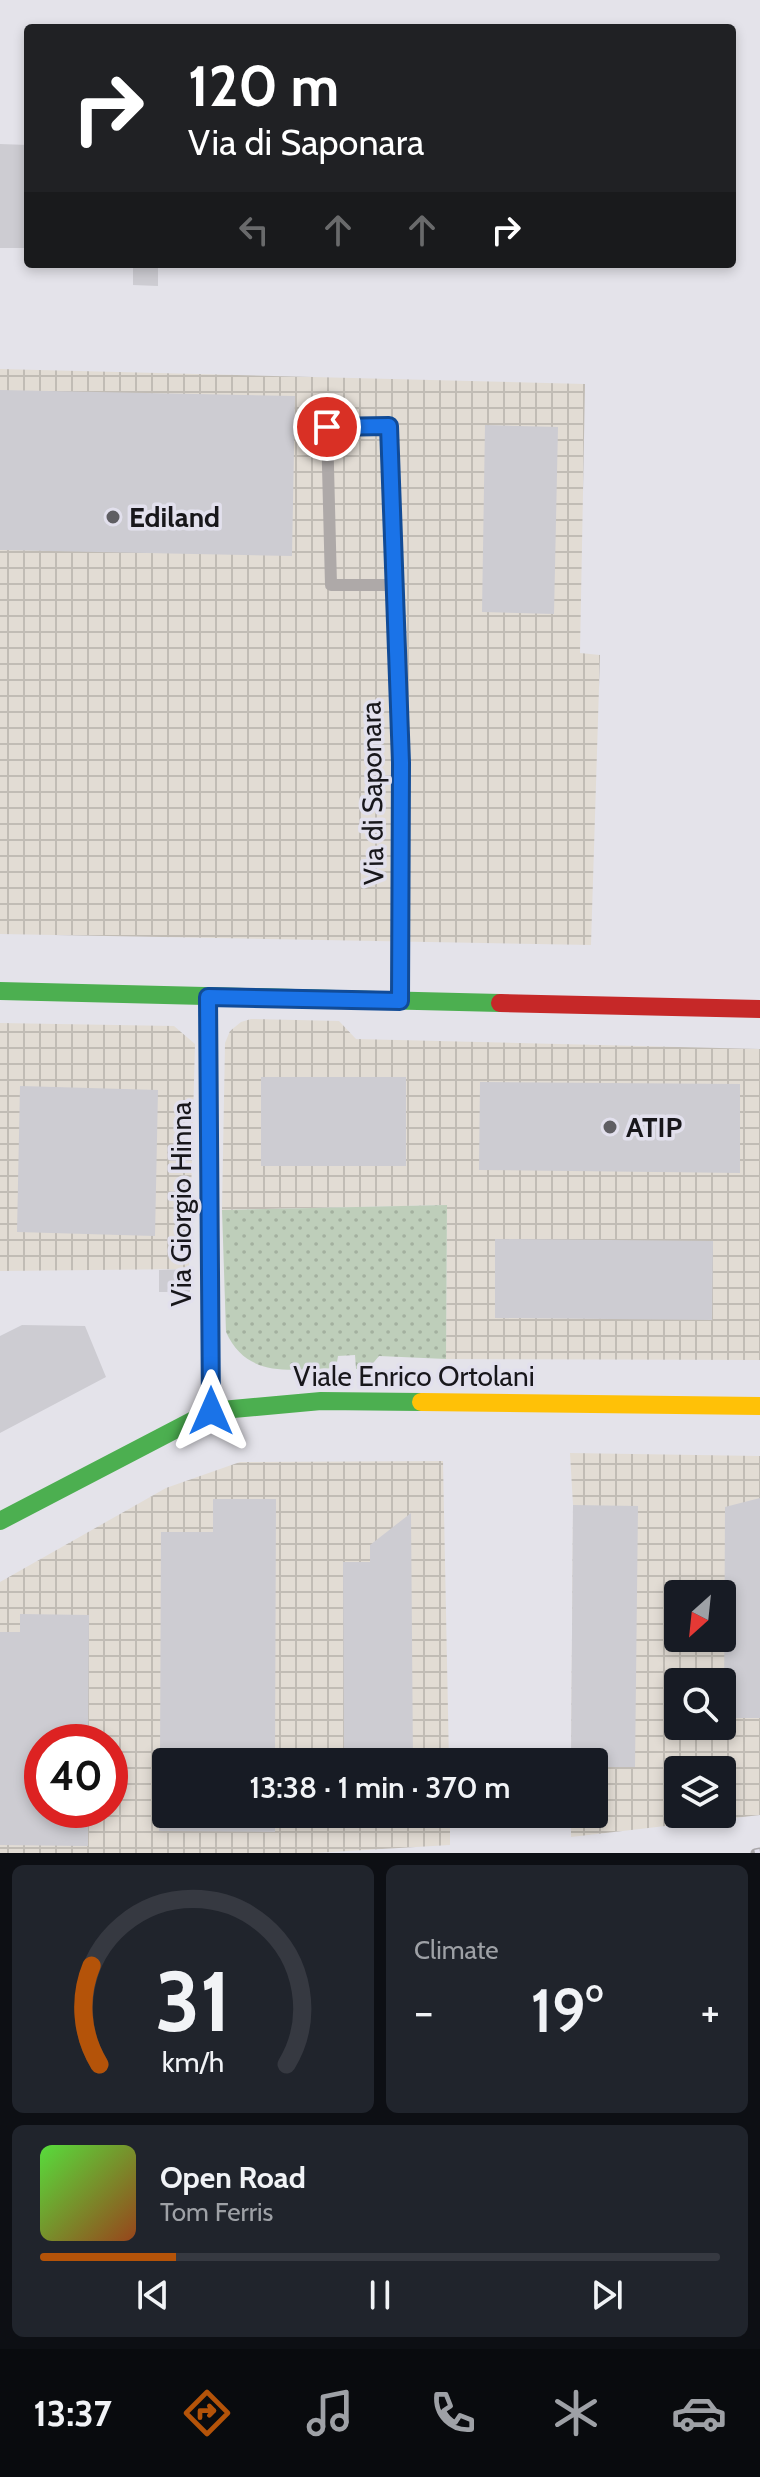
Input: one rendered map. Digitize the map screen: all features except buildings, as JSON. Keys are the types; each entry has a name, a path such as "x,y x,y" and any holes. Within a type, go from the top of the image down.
{"street":[{"path":"0,991 760,1009"},
{"name":"Via Giorgio Hinna","path":"208,997 211,1411"},
{"name":"Viale Enrico Ortolani","path":"0,1521 211,1411 321,1401 760,1406"}],"lane":[{"name":"Via di Saponara","path":"395,585 331,585 327,427 389,426 395,585 401,763 400,1001"}],"shaded area":[{"path":"0,369 585,384 580,653 600,655 591,945 0,934"},
{"path":"251,1019 339,1021 356,1039 760,1049 760,1360 446,1359 447,1205 222,1210 225,1043 230,1031"},
{"path":"0,1023 174,1026 195,1044 189,1269 0,1271"},
{"path":"570,1453 760,1456 760,1815 736,1818 736,1756 664,1756 664,1826 571,1837 571,1828 608,1828 608,1748 571,1748 573,1505"},
{"path":"443,1461 449,1748 152,1748 152,1828 450,1828 450,1845 314,1853 0,1853 0,1582 166,1488 240,1462"}],"green space":[{"path":"447,1205 446,1359 379,1356 369,1368 356,1369 355,1355 338,1356 336,1368 288,1370 259,1365 235,1347 226,1332 222,1210"}],"railway":[{"path":"755,1853 760,1852"}],"traffic: fast":[{"path":"0,991 500,1003"},
{"path":"0,1521 211,1411 321,1401 421,1402"}],"traffic: slow":[{"path":"421,1402 760,1406"}],"traffic: jam":[{"path":"208,997 211,1411"},
{"path":"500,1003 760,1009"}],"place":[{"name":"Ediland","path":"113,517"},
{"name":"ATIP","path":"610,1127"}],"route":[{"path":"211,1411 208,997 400,1001 401,763 389,426 327,427"}]}
